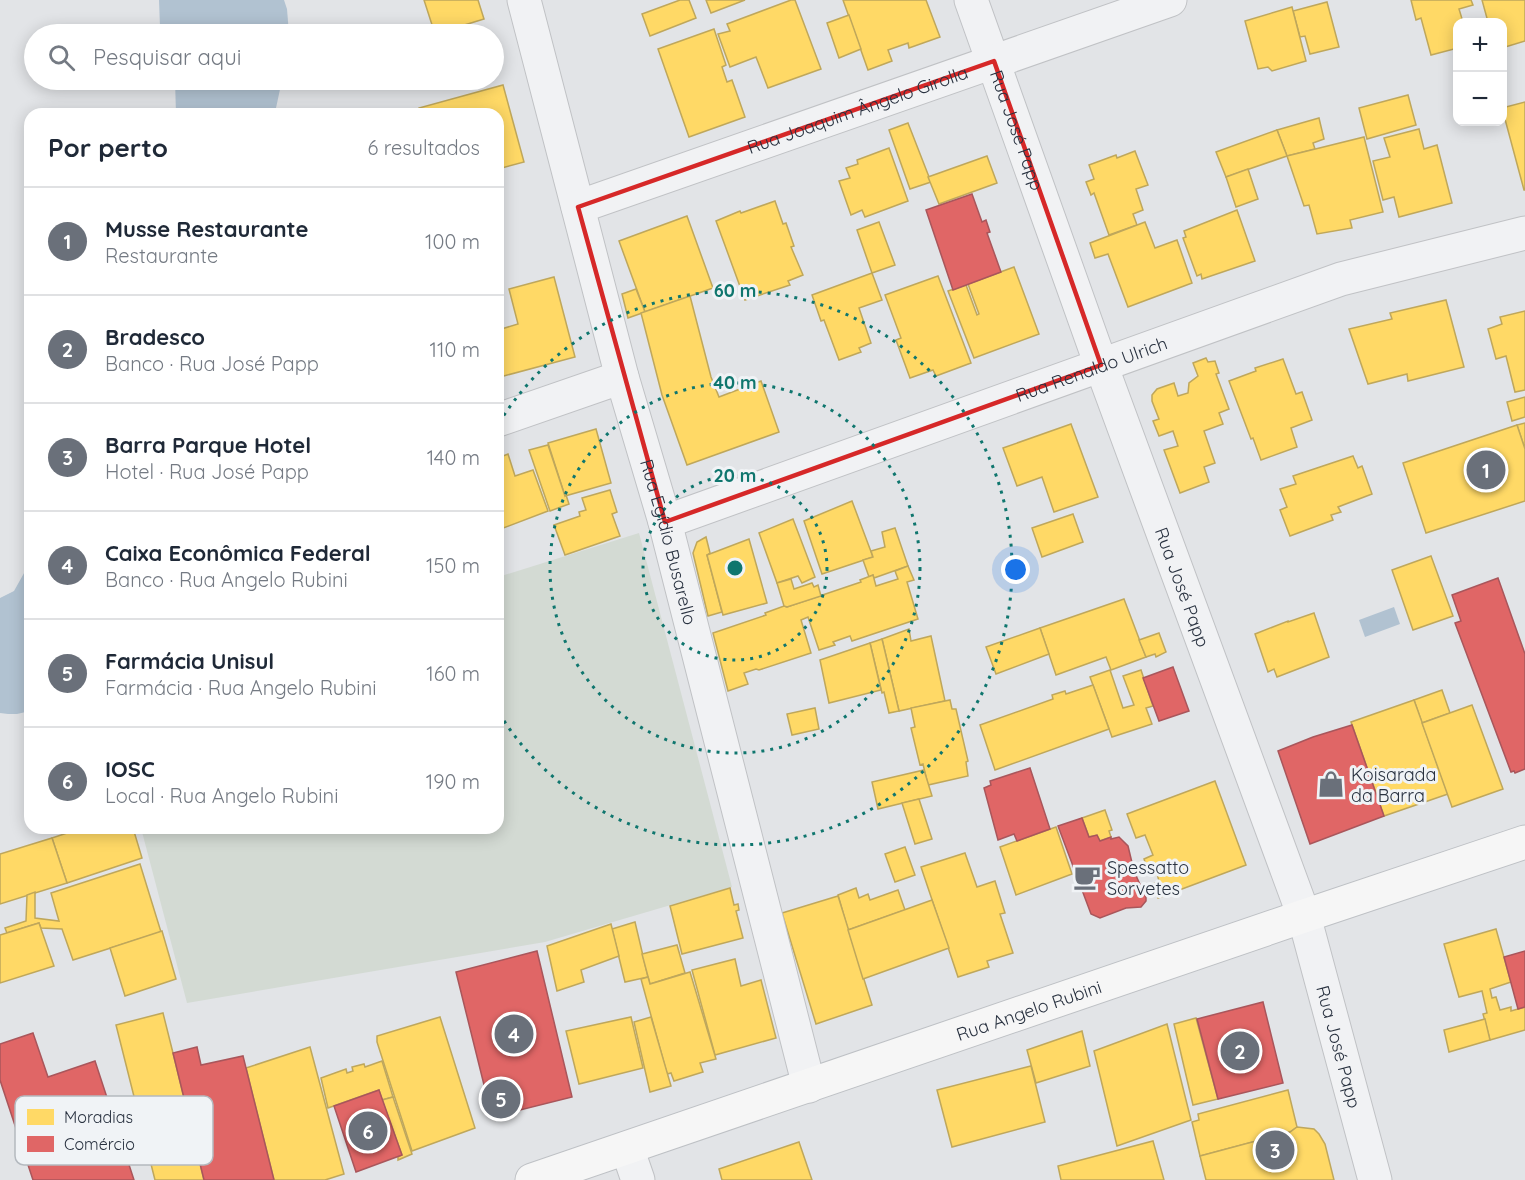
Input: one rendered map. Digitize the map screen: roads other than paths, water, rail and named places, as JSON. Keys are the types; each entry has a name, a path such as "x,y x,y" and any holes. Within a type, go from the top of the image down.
{"main road":[{"name":"Rua Angelo Rubini","path":"532,1180 1525,842"}],"street":[{"name":"Rua Egídio Busarello","path":"524,0 622,377 664,522 809,1086"},
{"name":"Rua José Papp","path":"971,0 1101,365 1304,916 1375,1180"},
{"name":"Rua Joaquim Ângelo Girolla","path":"578,207 1170,0"},
{"name":"Rua Renaldo Ulrich","path":"664,522 1341,279 1525,233"},
{"path":"504,418 622,377"},
{"path":"627,1148 638,1180"}],"water":[{"path":"159,0 284,0 288,24 160,24"},
{"path":"175,90 280,90 276,108 176,108"},
{"path":"24,573 24,712 8,714 0,713 0,598 14,591"},
{"path":"1394,607 1400,624 1365,637 1359,620"}],"place":[{"name":"Musse Restaurante","path":"1486,470"},
{"name":"Koisarada da Barra","path":"1331,784"},
{"name":"Spessatto Sorvetes","path":"1087,877"},
{"name":"Caixa Econômica Federal","path":"514,1034"},
{"name":"Bradesco","path":"1240,1051"},
{"name":"Farmácia Unisul","path":"501,1099"},
{"name":"IOSC","path":"368,1131"},
{"name":"Barra Parque Hotel","path":"1275,1150"}]}
